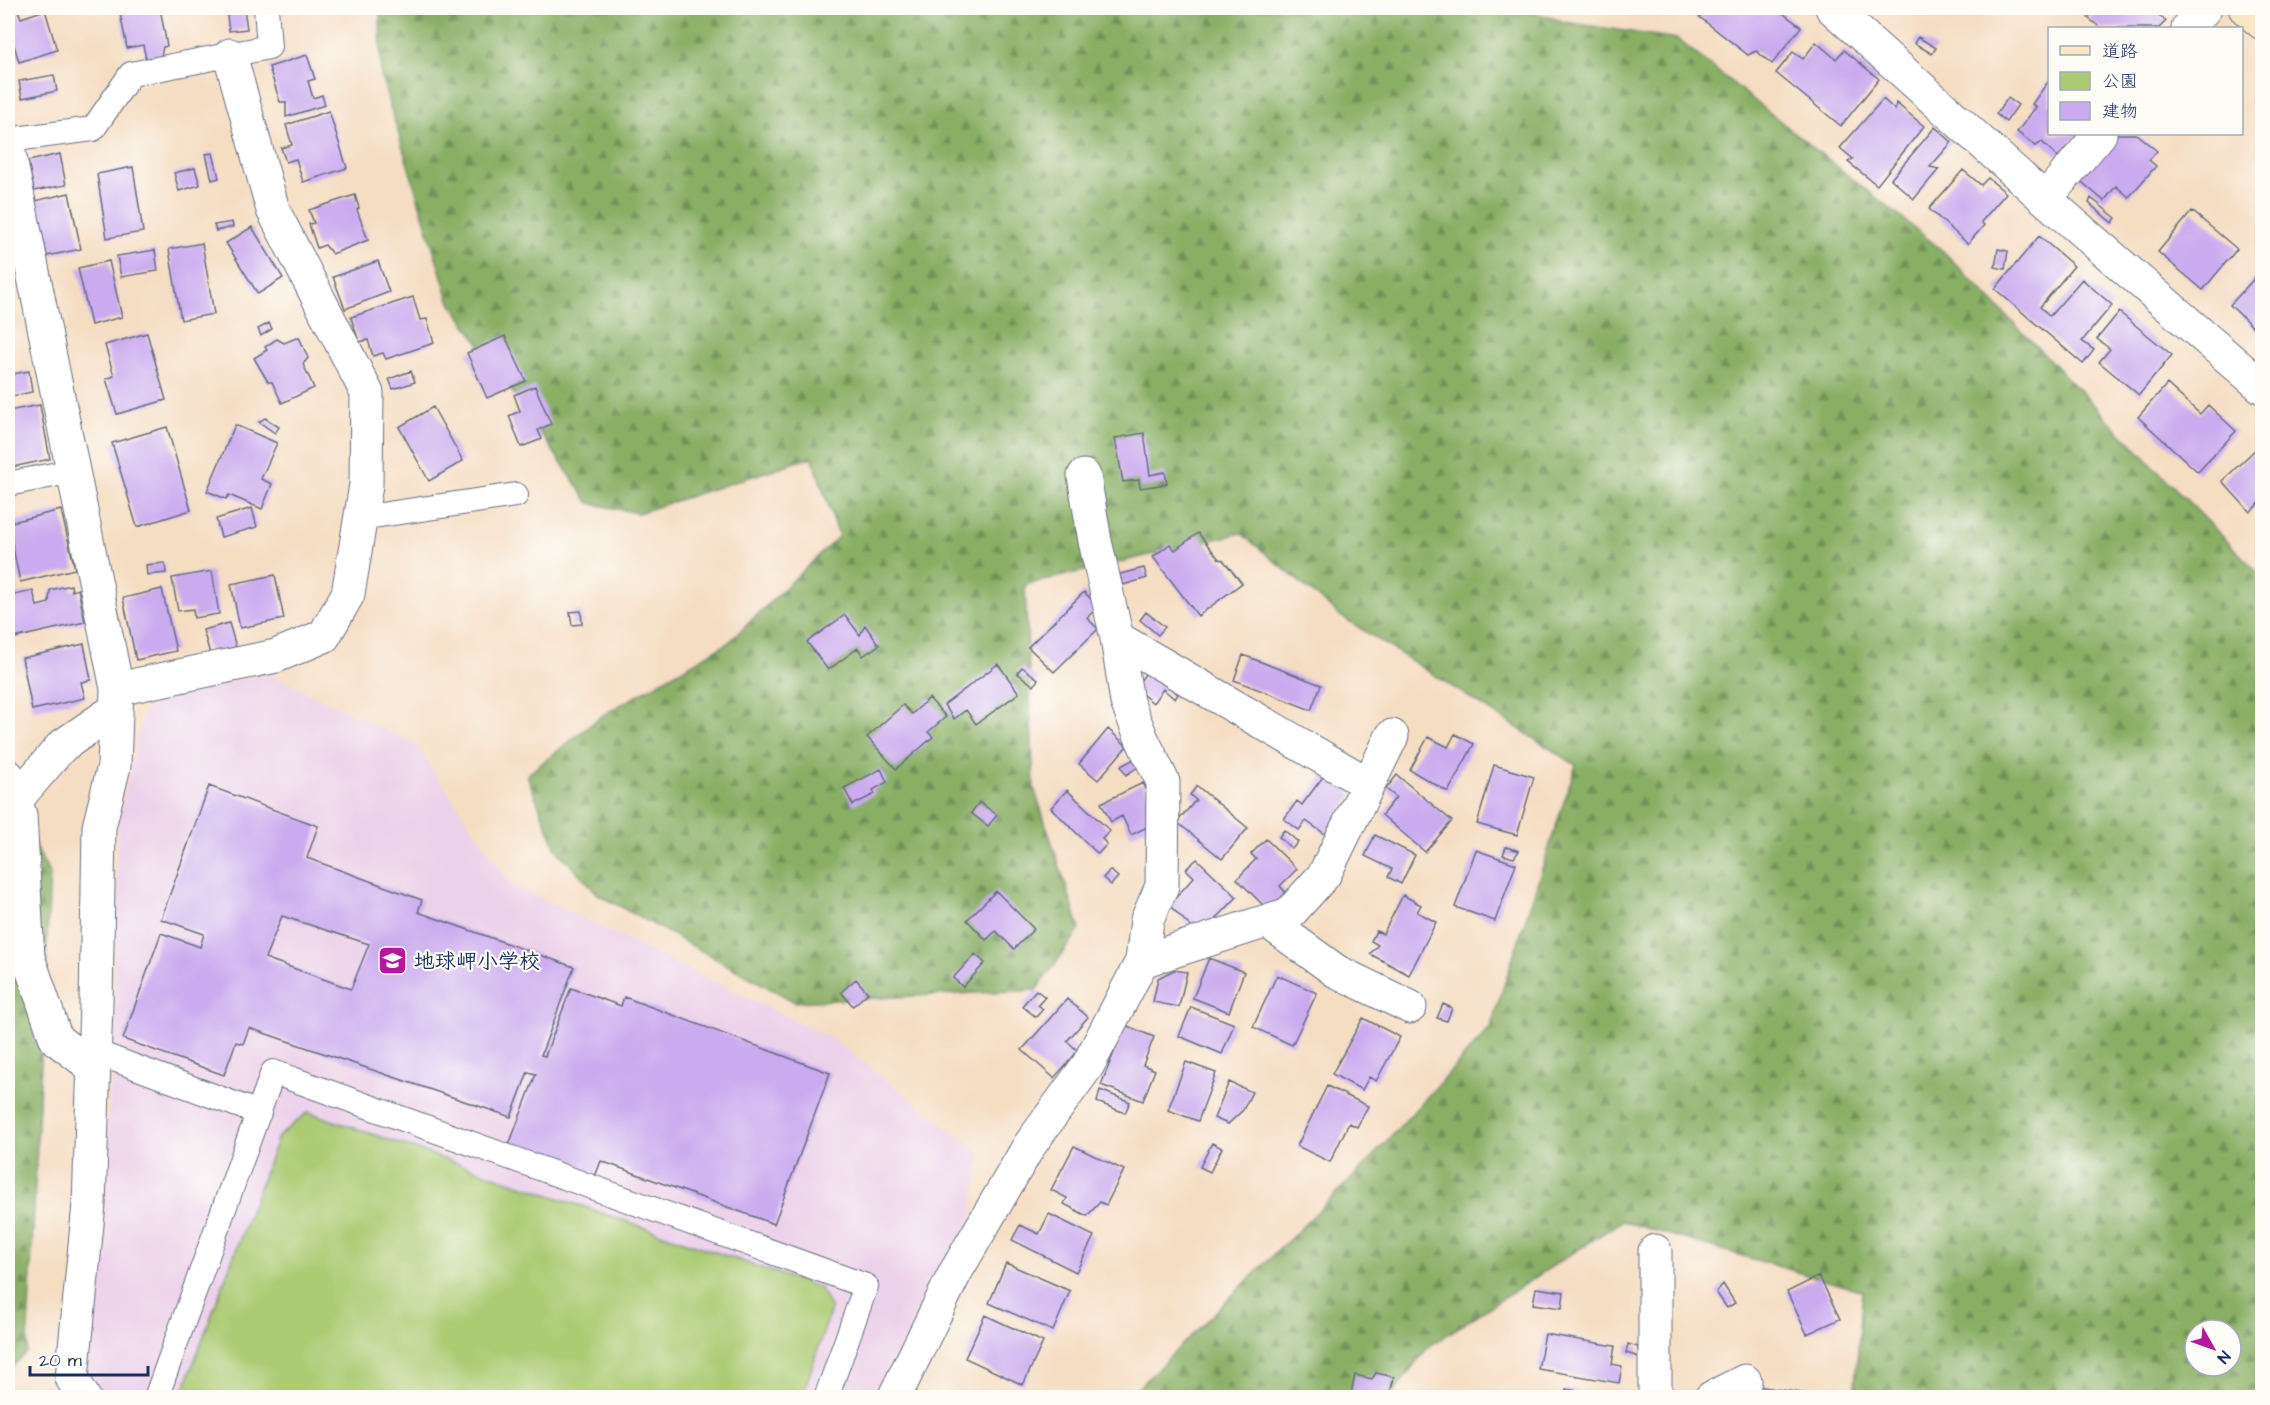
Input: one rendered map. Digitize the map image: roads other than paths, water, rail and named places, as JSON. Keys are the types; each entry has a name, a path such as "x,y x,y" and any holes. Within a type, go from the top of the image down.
{"street":[{"path":"1832,8 2045,199 2262,387"},
{"path":"2189,27 2205,8"},
{"path":"2245,8 2262,23"},
{"path":"94,1060 56,1039 28,957 20,815 11,788 116,699 276,656 324,636 348,594 366,485 367,393 273,210 230,55"},
{"path":"2045,199 2099,135"},
{"path":"8,148 116,699 114,766 99,827 88,1204 72,1378 84,1398"},
{"path":"894,1398 955,1273 1029,1146 1088,1065 1142,961 1147,920 1162,886 1163,782 1127,702 1117,638 1095,541 1084,476"},
{"path":"1117,638 1368,784"},
{"path":"1142,961 1289,914 1324,875 1392,736"},
{"path":"1266,921 1336,971 1410,1007"},
{"path":"1655,1251 1655,1398"},
{"path":"1711,1398 1745,1381"}],"lane":[{"path":"8,140 93,129 131,74 268,47 266,8"},
{"path":"8,484 73,471"},
{"path":"360,518 516,495"},
{"path":"94,1060 259,1113"},
{"path":"156,1398 273,1072 866,1286 826,1398"}],"place":[{"name":"地球岬小学校","path":"393,961"}]}
